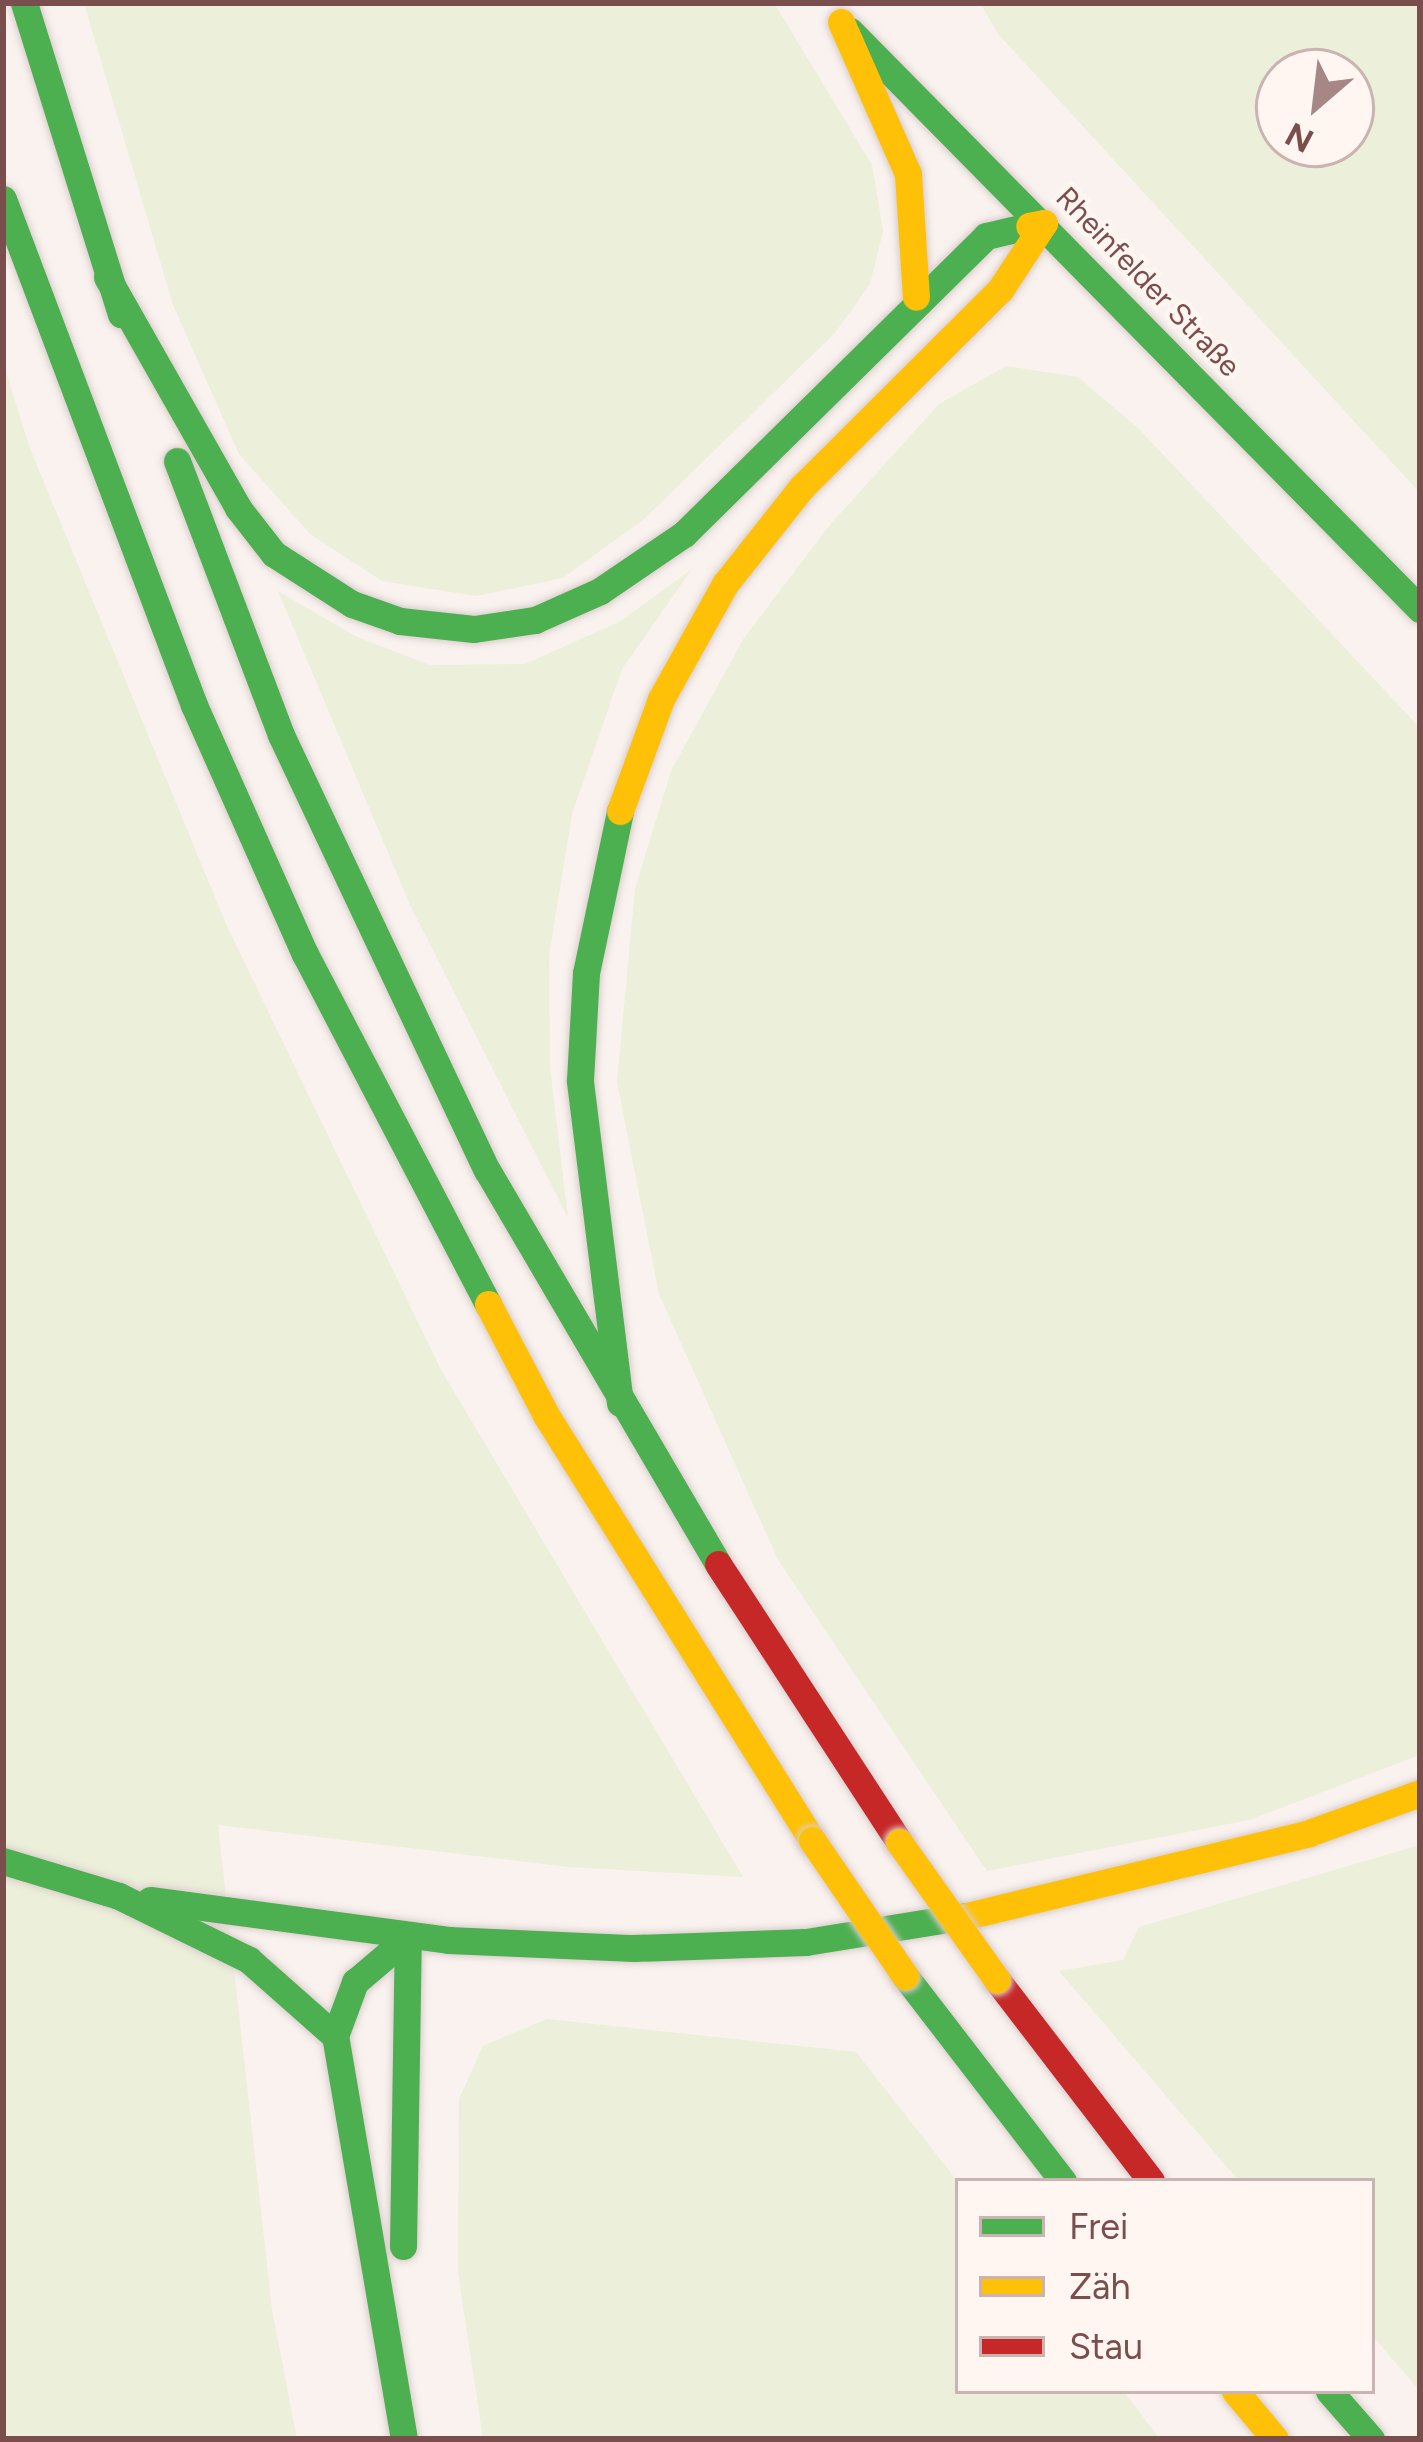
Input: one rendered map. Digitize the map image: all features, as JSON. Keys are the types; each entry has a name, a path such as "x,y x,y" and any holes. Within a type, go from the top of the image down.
{"main road":[{"path":"24,3 107,277 281,735 487,1170 769,1651 997,1980 1149,2178"},
{"path":"833,12 908,174 916,297"},
{"name":"Rheinfelder Straße","path":"833,12 1420,609"},
{"path":"3,199 194,705 304,954 547,1415 812,1840 905,1976 1061,2178"},
{"path":"107,277 238,508 274,554 352,604 400,621 474,629 535,620 600,591 683,534 916,297 986,236 1044,223"},
{"path":"620,1403 580,1081 586,973 613,830 661,699 724,584 802,487 1000,290 1044,223"},
{"path":"3,1861 118,1895 408,1937 634,1948 806,1942 1041,1904 1309,1833 1420,1793"},
{"path":"118,1895 250,1960 334,2036"},
{"path":"404,2439 334,2036 355,1982 408,1937"},
{"path":"408,1937 403,2290 428,2439"},
{"path":"1236,2394 1269,2435"},
{"path":"1332,2394 1371,2439"}],"green space":[{"path":"84,3 774,3 872,165 883,231 870,284 835,333 644,519 563,578 476,596 382,581 310,534 239,454 173,305"},
{"path":"980,3 1420,3 1420,493 999,35"},
{"path":"3,362 29,446 226,924 441,1370 743,1877 569,1867 218,1825 272,2310 297,2439 3,2439"},
{"path":"1006,366 1078,377 1140,430 1420,728 1420,1755 1249,1820 987,1871 778,1560 659,1294 617,1082 635,889 671,771 744,638 829,526 939,404"},
{"path":"692,569 622,669 572,814 549,956 550,1068 568,1218 410,905 278,591 357,637 430,665 525,664 621,621"},
{"path":"1420,1845 1420,2391 1375,2338 1375,2178 1236,2178 1059,1971 1123,1960 1139,1927"},
{"path":"547,2019 856,2052 955,2178 955,2394 1125,2394 1160,2439 483,2439 458,2273 459,2099 483,2046"}],"traffic: fast":[{"path":"24,3 121,314"},
{"path":"850,31 1420,609"},
{"path":"3,199 194,705 305,954 488,1304"},
{"path":"107,277 238,508 274,554 352,604 400,621 474,629 535,620 600,591 684,534 986,236 1029,226"},
{"path":"177,461 281,735 487,1170 718,1564"},
{"path":"620,811 586,973 580,1080 620,1403"},
{"path":"3,1861 119,1896"},
{"path":"119,1896 249,1960 335,2036"},
{"path":"150,1900 448,1940 634,1948 806,1942 967,1916"},
{"path":"403,2246 408,1937"},
{"path":"404,2439 335,2036 355,1982 408,1937"},
{"path":"905,1976 1061,2178"},
{"path":"1332,2394 1371,2439"}],"traffic: slow":[{"path":"841,22 908,174 916,297"},
{"path":"620,811 661,699 725,584 802,487 1000,290 1044,223 1029,226"},
{"path":"488,1304 546,1415 812,1840"},
{"path":"967,1916 1309,1833 1420,1793"},
{"path":"812,1840 905,1976"},
{"path":"899,1842 997,1980"},
{"path":"1238,2394 1275,2439"}],"traffic: jam":[{"path":"718,1564 899,1842"},
{"path":"997,1980 1149,2178"}]}
